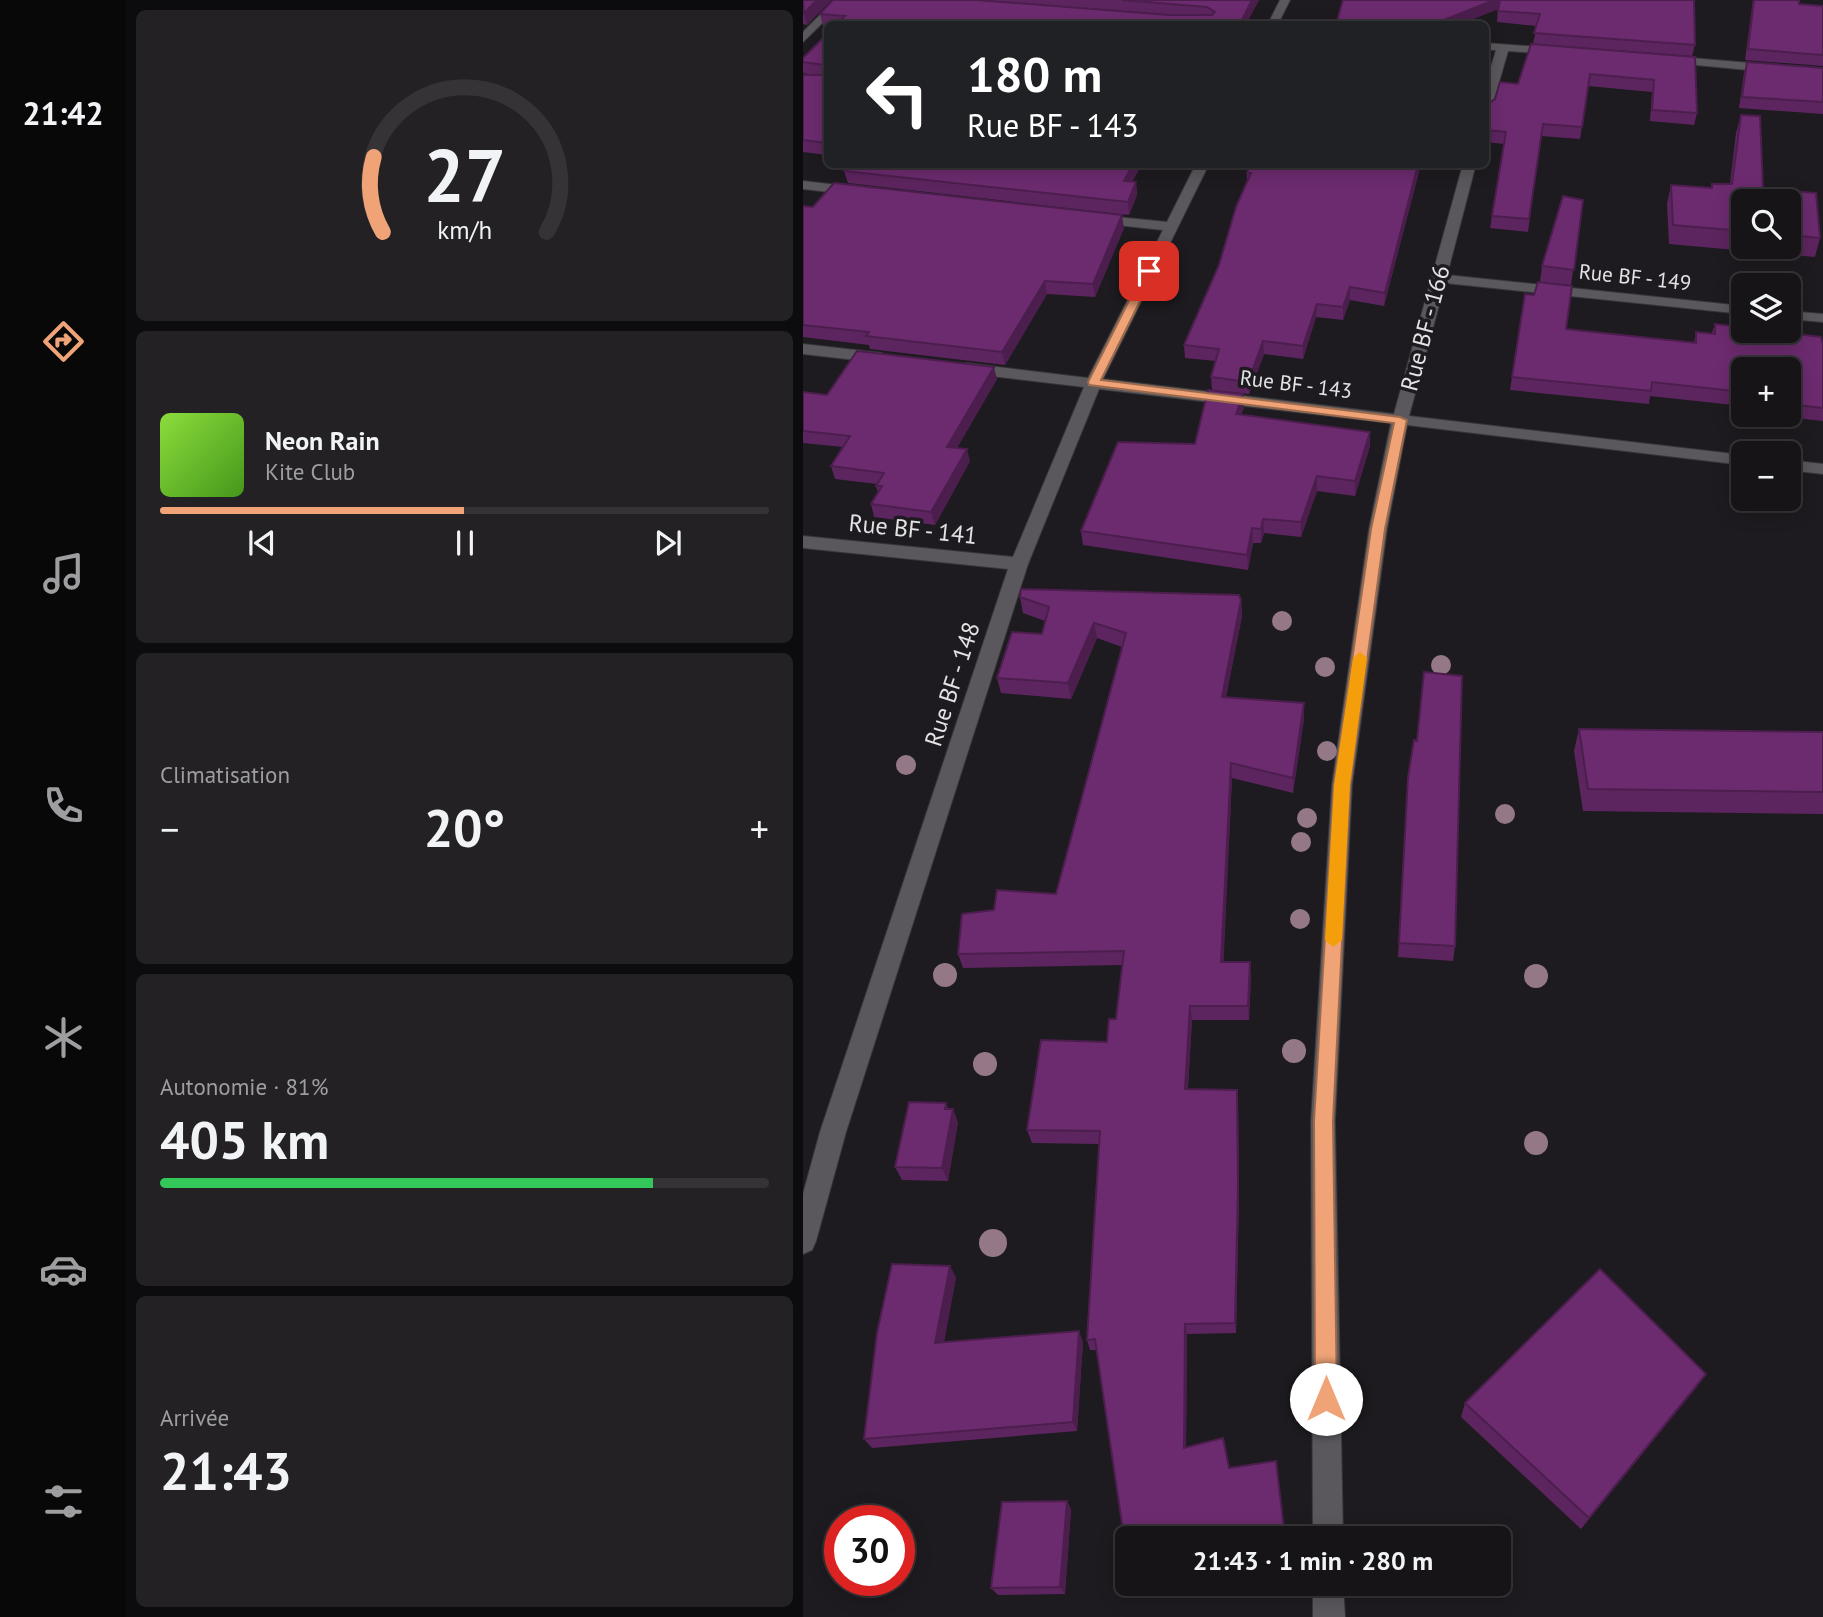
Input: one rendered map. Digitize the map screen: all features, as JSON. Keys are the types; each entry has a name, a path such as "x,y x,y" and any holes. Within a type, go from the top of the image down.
{"street":[{"path":"803,38 841,0"},
{"path":"1274,21 1285,0"},
{"path":"1489,46 1573,53"},
{"path":"1489,96 1503,47"},
{"path":"1656,60 1823,73"},
{"name":"Rue BF - 148","path":"803,1241 833,1132 1019,564 1093,382 1201,168"},
{"name":"Rue BF - 166","path":"1328,1526 1323,1121 1342,785 1378,529 1400,420 1469,168"},
{"path":"803,185 871,193"},
{"path":"1076,216 1171,227"},
{"name":"Rue BF - 149","path":"1439,278 1731,309"},
{"path":"1801,315 1823,318"},
{"path":"803,349 900,360"},
{"name":"Rue BF - 143","path":"955,366 1731,459"},
{"path":"1801,466 1823,469"},
{"name":"Rue BF - 141","path":"803,542 1019,564"},
{"path":"1328,1596 1329,1617"}],"building":[{"path":"803,0 817,0 804,13"},
{"path":"833,0 976,0 1169,15 1212,15 1215,12 1207,7 1122,0 1252,0 1242,21 840,21 845,16 820,14"},
{"path":"1343,0 1494,0 1442,21 1337,21"},
{"path":"1500,0 1694,0 1695,45 1534,33 1540,14 1498,11"},
{"path":"1754,0 1799,0 1799,4 1823,6 1823,55 1748,49"},
{"path":"824,37 824,65 803,62 803,58"},
{"path":"1531,44 1695,57 1697,113 1652,110 1654,80 1590,74 1582,127 1543,124 1529,219 1492,216 1506,132 1489,130 1489,103 1495,99 1500,82 1518,84"},
{"path":"1747,62 1823,68 1823,102 1742,97"},
{"path":"803,75 824,75 824,143 803,140"},
{"path":"1741,115 1760,116 1763,189 1731,189 1731,230 1673,225 1671,185 1712,188 1712,184 1732,184"},
{"path":"846,168 1131,168 1124,181 1136,182 1128,202 844,171"},
{"path":"1249,168 1417,168 1385,293 1350,287 1343,307 1317,304 1303,346 1263,341 1248,382 1211,377 1219,349 1184,345 1219,265 1236,207 1251,173 1247,173"},
{"path":"834,183 1122,215 1093,284 1045,281 1002,352 866,336 869,332 803,325 803,206 813,207"},
{"path":"1801,192 1816,193 1820,238 1801,236"},
{"path":"1563,196 1583,200 1574,270 1542,266"},
{"path":"1538,282 1572,286 1566,329 1696,343 1696,332 1715,334 1715,324 1731,326 1731,343 1801,343 1801,335 1821,337 1823,408 1801,405 1801,357 1731,357 1731,391 1652,382 1651,391 1512,377 1525,294 1534,295"},
{"path":"857,351 994,367 947,447 967,449 931,512 871,504 882,486 876,486 884,473 831,466 850,436 803,431 803,392 827,395"},
{"path":"1208,390 1243,394 1236,414 1370,432 1355,481 1317,476 1301,522 1263,519 1261,529 1252,528 1247,555 1081,531 1118,442 1195,444"},
{"path":"1021,589 1239,595 1241,600 1222,697 1304,703 1293,778 1231,763 1221,962 1250,962 1248,1006 1190,1006 1185,1089 1237,1090 1238,1184 1235,1323 1185,1324 1184,1448 1223,1438 1229,1468 1276,1461 1284,1526 1122,1526 1095,1339 1087,1340 1100,1131 1027,1130 1041,1040 1107,1042 1109,1019 1116,1019 1124,951 958,954 962,914 994,910 997,890 1056,894 1126,633 1094,623 1068,683 997,678 1012,632 1042,634 1049,607 1020,597"},
{"path":"1424,672 1462,676 1455,946 1399,943 1408,777 1414,740 1417,741"},
{"path":"1579,729 1823,732 1823,792 1588,789"},
{"path":"909,1102 946,1103 945,1109 953,1109 942,1168 895,1167"},
{"path":"892,1264 950,1266 935,1343 1079,1331 1073,1422 864,1439 877,1333"},
{"path":"1600,1269 1706,1374 1589,1518 1465,1403"},
{"path":"1067,1501 1060,1587 991,1588 1002,1502"}],"slow traffic":[{"path":"1333,940 1342,785 1360,658"}],"route":[{"path":"1149,271 1093,382 1400,420 1378,529 1342,785 1323,1121 1326,1399"}]}
